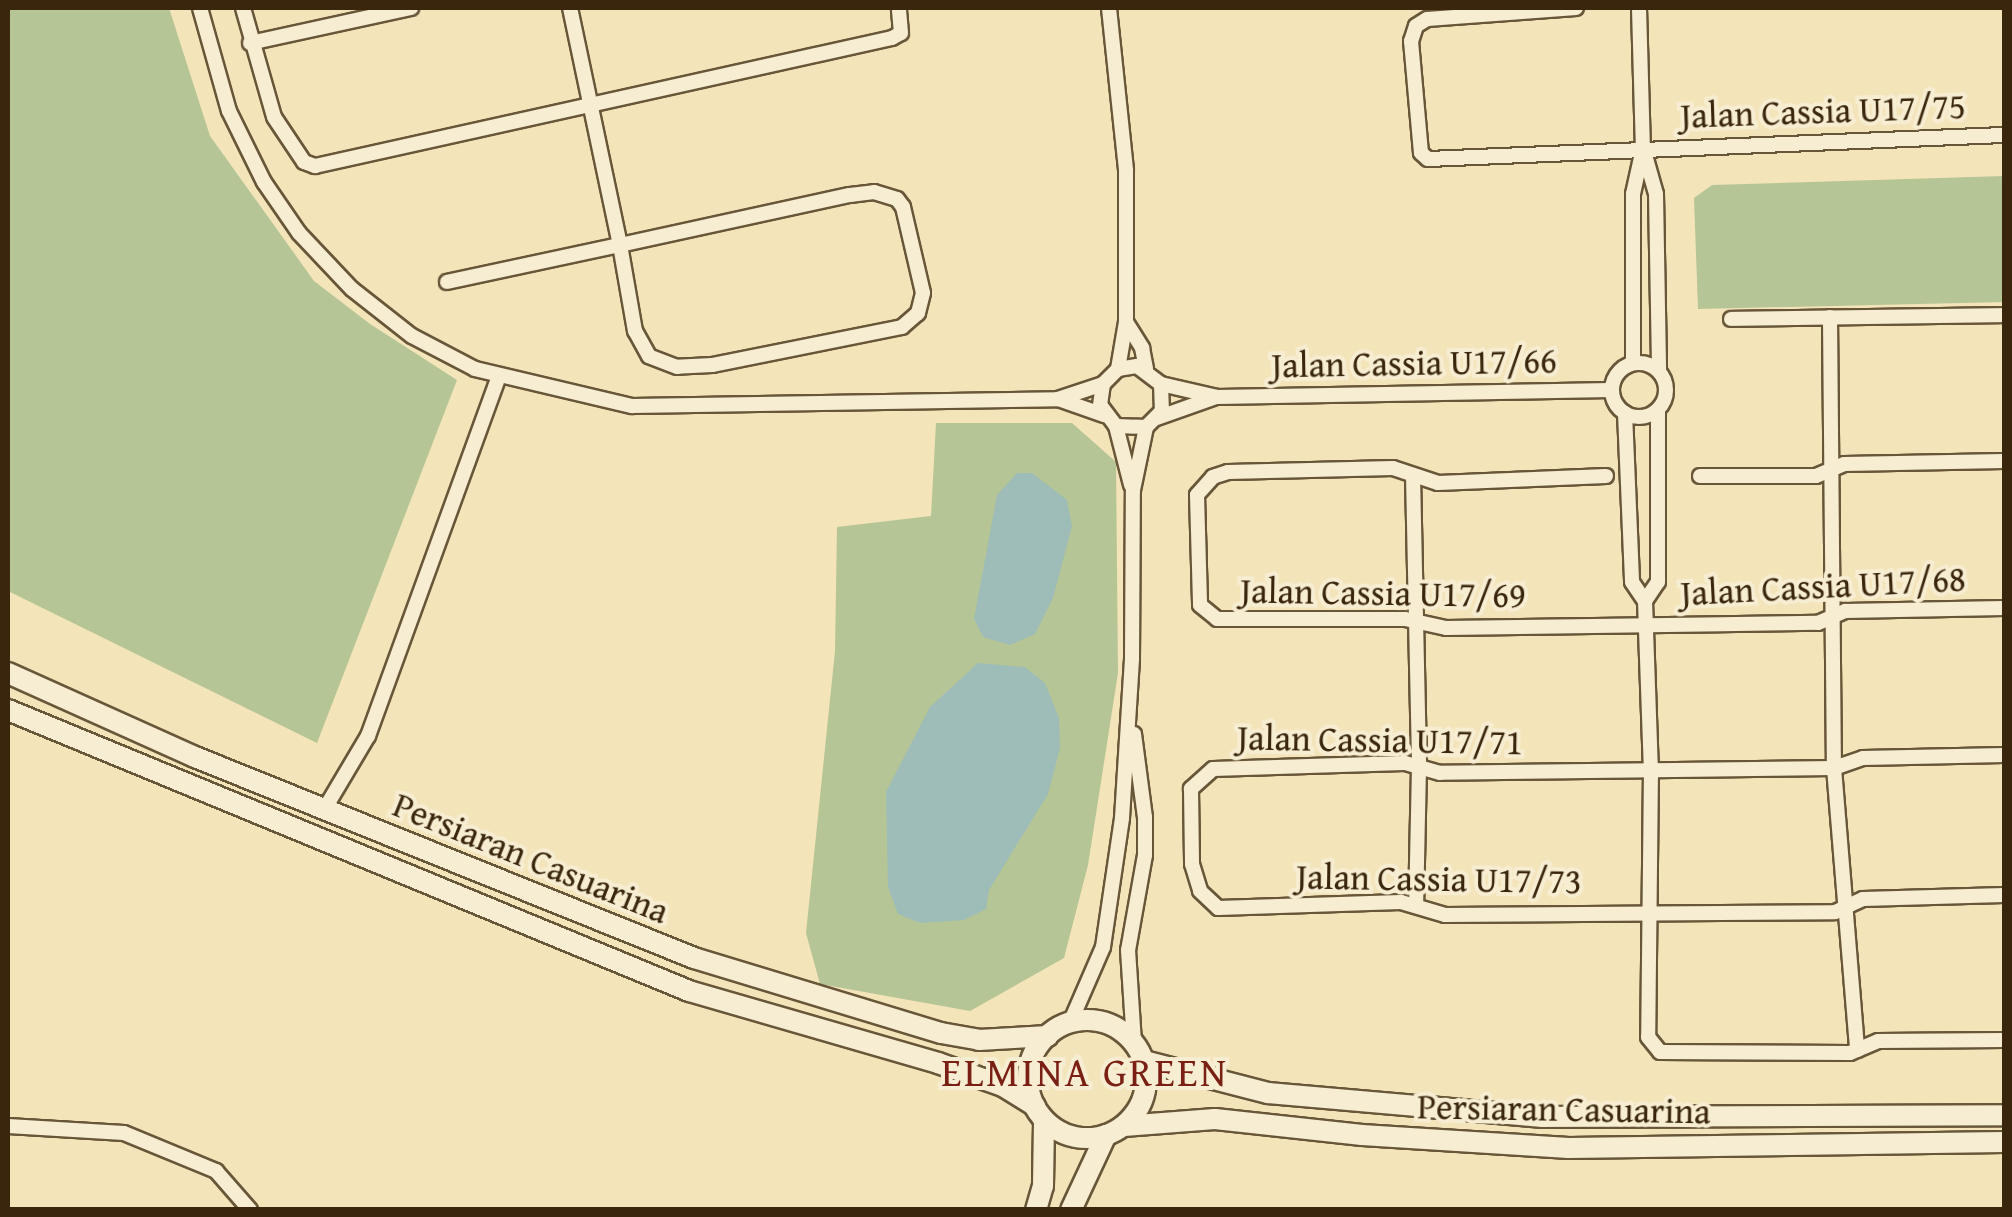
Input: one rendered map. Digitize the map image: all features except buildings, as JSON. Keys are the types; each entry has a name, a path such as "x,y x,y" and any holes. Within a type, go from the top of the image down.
{"street":[{"path":"200,8 229,112 264,182 298,233 352,290 412,336 499,378 632,406 1058,399 1103,384 1118,370 1126,322 1126,171 1109,8"},
{"path":"243,8 274,117 304,162 315,166 892,38 902,34 899,8"},
{"path":"250,43 411,8"},
{"path":"447,282 620,245 874,192 897,200 903,207 923,293 918,313 902,327 712,365 677,367 650,356 635,331 620,245 570,8"},
{"path":"1423,17 1576,8"},
{"path":"1639,8 1644,148 1656,194 1658,370 1667,394 1658,410 1658,582 1645,601"},
{"name":"Jalan Cassia U17/75","path":"1423,17 1411,41 1421,153 1428,158 2004,135"},
{"path":"1634,363 1633,194 1644,148"},
{"path":"1731,319 2004,315"},
{"path":"1830,317 1834,768 1857,1050"},
{"path":"1070,1023 1103,947 1122,818 1130,704 1133,490 1152,422 1164,402 1161,384 1146,369 1142,348 1126,322"},
{"path":"1658,370 1634,363 1618,372 1612,390 1625,413 1632,582 1645,601 1651,770 1648,1038 1660,1052 1857,1050 1878,1041 2004,1040"},
{"path":"1118,370 1146,369"},
{"path":"324,810 368,736 499,378"},
{"path":"1103,384 1104,414"},
{"name":"Jalan Cassia U17/66","path":"1161,384 1217,396 1612,390"},
{"name":"Jalan Cassia U17/66","path":"1152,422 1217,396"},
{"path":"1058,399 1104,414 1116,426 1133,490"},
{"path":"1625,413 1642,417 1658,410"},
{"path":"1116,426 1152,422"},
{"path":"1700,476 1816,476 1844,464 2004,461"},
{"name":"Jalan Cassia U17/69","path":"1414,475 1393,468 1228,472 1213,477 1197,494 1200,605 1217,619 1416,622 1446,628 1645,625"},
{"path":"1416,906 1419,767 1414,475 1438,483 1606,476"},
{"path":"1630,494 1659,493"},
{"name":"Jalan Cassia U17/68","path":"1645,625 1818,623 1845,611 2004,608"},
{"name":"Persiaran Casuarina","path":"8,673 324,810 694,958 941,1033 978,1040 1048,1036"},
{"path":"1071,1210 1115,1130 1144,1097 1128,950 1145,855 1145,817 1130,704"},
{"name":"Persiaran Casuarina","path":"8,710 689,991 938,1063 1002,1086 1039,1112"},
{"name":"Jalan Cassia U17/71","path":"1192,864 1192,789 1214,769 1404,763 1440,773 1834,768 1863,758 2004,755"},
{"name":"Jalan Cassia U17/73","path":"1192,864 1200,891 1218,908 1400,902 1445,915 1835,912 1863,899 2004,895"},
{"path":"1036,1210 1043,1186 1039,1112 1030,1091 1031,1061 1048,1036 1070,1023 1105,1024 1139,1052"},
{"name":"Persiaran Casuarina","path":"1139,1052 1268,1093 1543,1117 2004,1115"},
{"path":"1039,1112 1073,1136 1115,1130"},
{"name":"Persiaran Casuarina","path":"1115,1130 1216,1119 1362,1135 1569,1148 2004,1142"},
{"path":"8,1126 124,1132 216,1171 250,1210"}],"green space":[{"path":"8,8 169,8 210,136 314,281 370,324 457,380 317,743 8,591"},
{"path":"2004,176 2004,302 1698,309 1694,198 1712,185"},
{"path":"936,423 1072,423 1116,462 1118,673 1088,865 1064,958 970,1011 820,984 806,933 835,651 837,527 931,516"}],"water":[{"path":"1017,473 1032,473 1067,500 1072,526 1053,598 1035,634 1010,645 983,637 974,619 997,495"},
{"path":"978,663 1025,667 1045,683 1059,718 1060,748 1048,794 989,890 986,909 964,920 920,923 898,914 888,887 886,792 930,707"}],"district":[{"name":"ELMINA GREEN","path":"1085,1072"}]}
